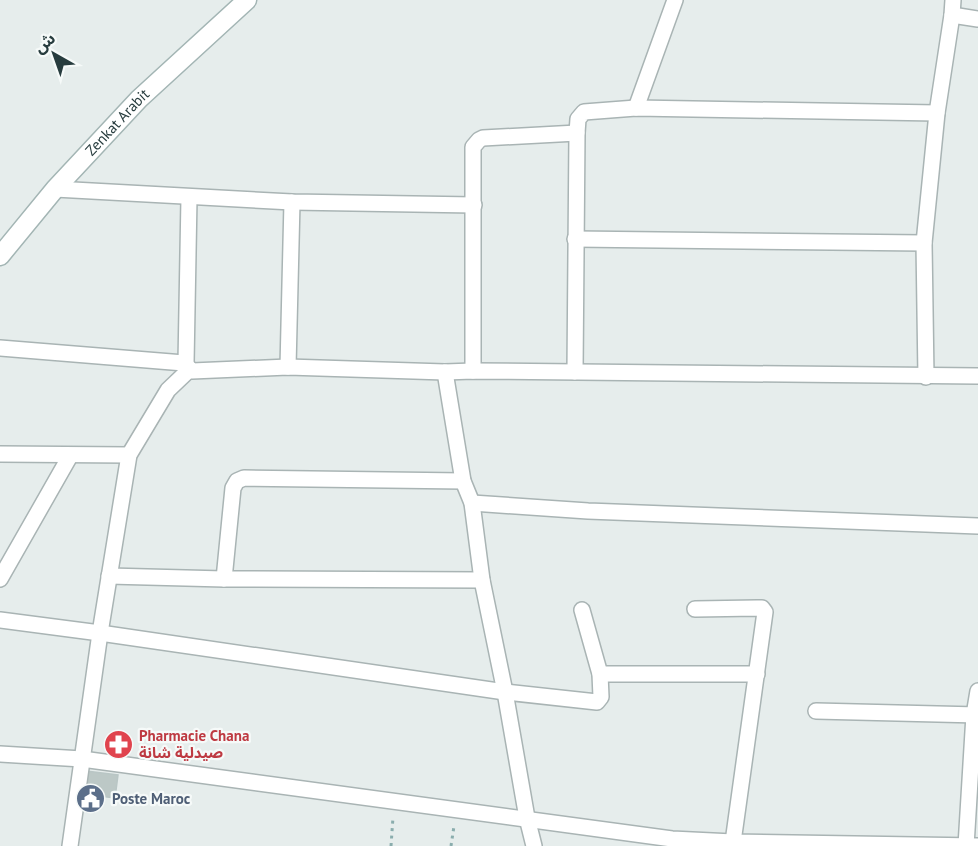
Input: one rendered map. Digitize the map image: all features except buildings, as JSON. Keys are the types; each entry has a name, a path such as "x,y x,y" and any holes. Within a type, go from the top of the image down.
{"street":[{"name":"Zenkat Arabit","path":"0,256 55,189 139,99 247,0"},
{"path":"636,108 675,0"},
{"path":"926,376 924,243 937,113 952,8 978,20"},
{"path":"575,372 577,133 578,119 584,112 636,108 937,113"},
{"path":"473,370 474,147 478,140 577,133"},
{"path":"55,189 292,202 474,205"},
{"path":"70,846 100,633 129,455 168,390 188,367 189,198"},
{"path":"288,366 292,202"},
{"path":"575,239 924,243"},
{"path":"0,348 188,367 288,366 445,372 473,370 978,376"},
{"path":"445,372 463,481 472,503 482,580 534,846"},
{"path":"0,454 129,455"},
{"path":"0,579 70,456"},
{"path":"224,579 233,488 237,481 251,478 463,481"},
{"path":"472,503 588,511 978,526"},
{"path":"109,576 482,580"},
{"path":"695,609 757,608 765,612 733,842"},
{"path":"0,620 505,692 597,702 601,697 600,674 582,610"},
{"path":"600,674 757,674"},
{"path":"0,754 82,759 395,800 527,818 670,842 970,846 978,691"},
{"path":"816,711 976,715"}],"path":[{"path":"391,846 395,800"},
{"path":"452,846 457,810"}],"place":[{"name":"Pharmacie Chana صيدلية شانة","path":"118,745"},
{"name":"Poste Maroc","path":"91,799"}]}
